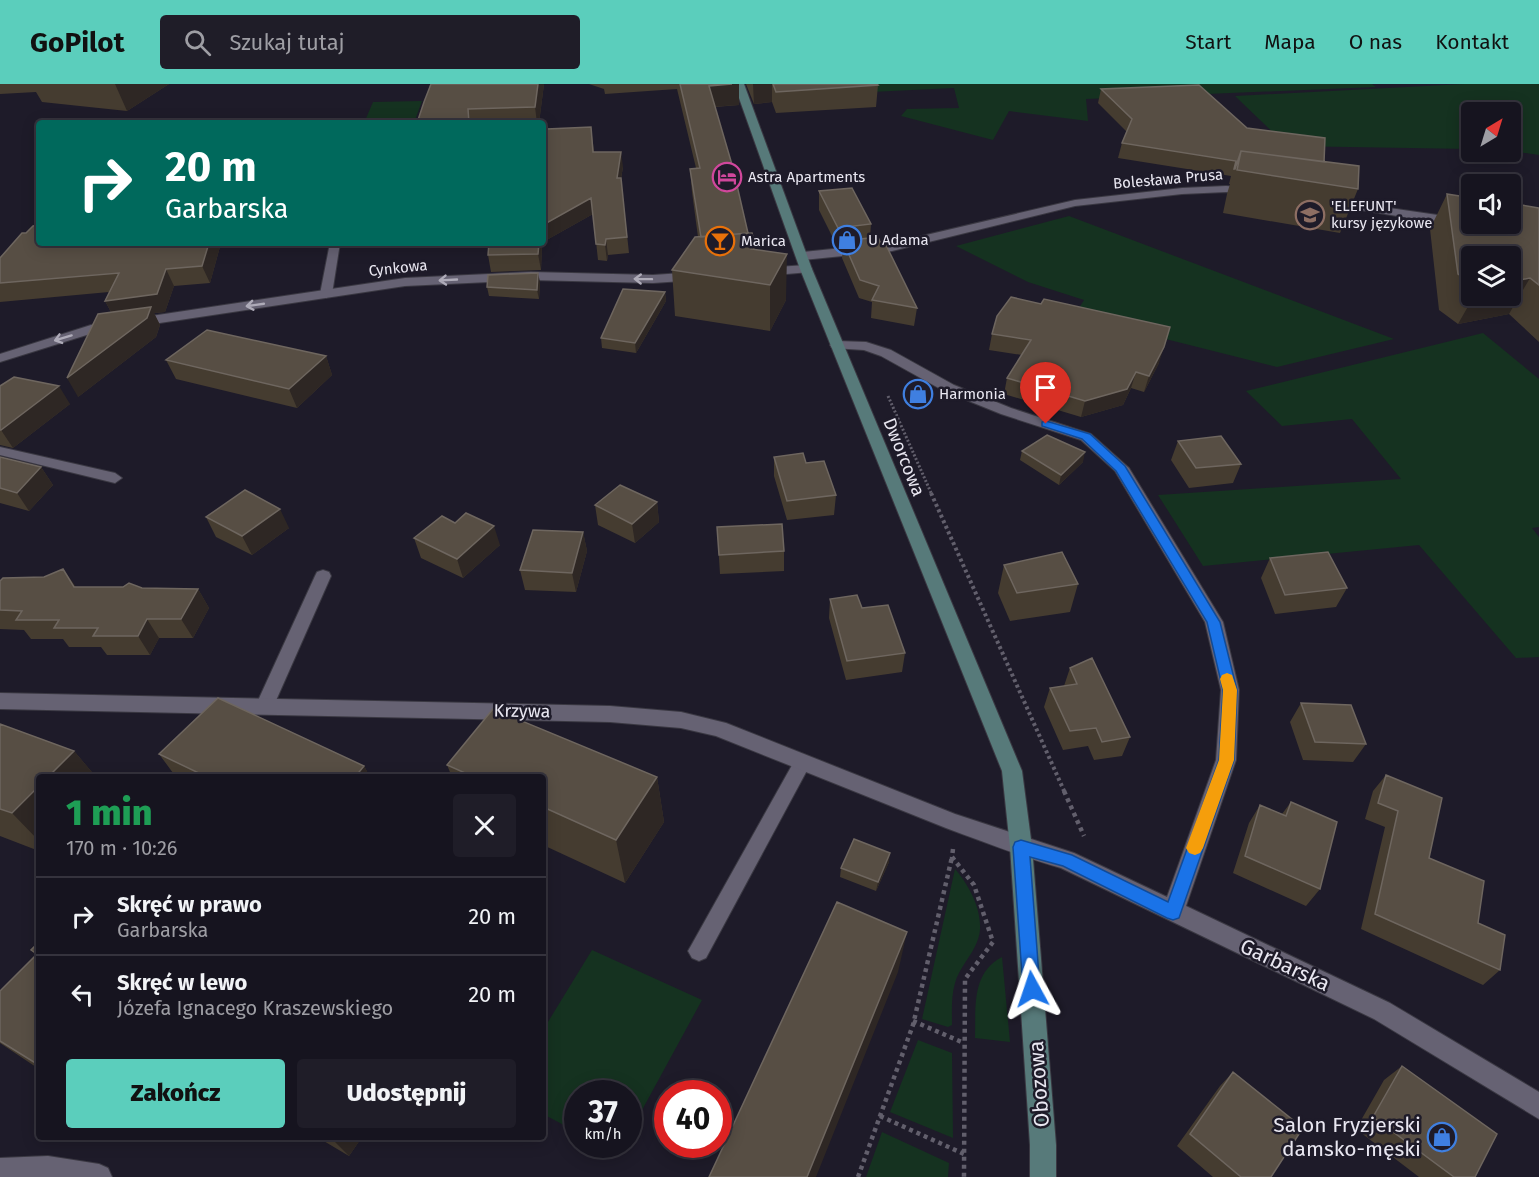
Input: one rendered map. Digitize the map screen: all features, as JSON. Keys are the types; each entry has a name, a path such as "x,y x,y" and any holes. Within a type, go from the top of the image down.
{"street":[{"name":"Dworcowa","path":"739,84 804,263 1012,771 1021,847"},
{"name":"Bolesława Prusa","path":"804,263 892,247 1076,203 1182,191 1226,189 1268,193"},
{"path":"1312,199 1461,222"},
{"path":"748,273 804,263"},
{"name":"Cynkowa","path":"0,358 92,329 405,282 531,276 653,279 712,275"},
{"path":"837,345 866,346 886,353 949,388 1006,411 1086,437 1121,468 1214,622 1230,690 1226,760 1173,912"},
{"name":"Krzywa","path":"0,701 609,714 681,720 719,729 1021,847"},
{"name":"Garbarska","path":"1021,847 1066,860 1382,1011 1539,1106"},
{"name":"Obozowa","path":"1021,847 1043,1145 1043,1177"},
{"path":"0,1171 48,1169 99,1177"}],"lane":[{"path":"326,294 334,246"},
{"path":"0,451 115,478"},
{"path":"266,705 323,576"},
{"path":"699,951 802,763"}],"path":[{"path":"866,346 1086,841"},
{"path":"858,1177 913,1022 952,857 953,822"},
{"path":"952,857 974,885 993,942 965,979 964,1177"},
{"path":"913,1022 964,1043"},
{"path":"880,1116 964,1154"}],"green space":[{"path":"867,84 1372,84 1376,87 1086,99 1088,121 1009,111 993,140 901,116 907,109 959,108 954,88 871,92"},
{"path":"1464,84 1539,84 1539,155 1521,152 1521,102 1461,102 1461,149 1287,146 1235,96"},
{"path":"422,101 415,120 365,120 373,102"},
{"path":"1069,216 1394,339 1277,367 1074,316 1084,300 1028,282 956,246"},
{"path":"1483,333 1539,379 1539,527 1532,528 1539,537 1539,657 1516,658 1419,545 1203,566 1158,495 1401,479 1352,419 1282,426 1246,391"},
{"path":"955,869 967,885 976,904 980,933 955,983 952,999 952,1025 948,1027 922,1019"},
{"path":"592,950 702,1000 658,1080 654,1080 654,1088 642,1110 642,1080 564,1080 564,1125 546,1116 546,1025"},
{"path":"1002,957 1010,1042 975,1038 976,1003 980,982 992,964"},
{"path":"918,1040 952,1053 953,1138 890,1112"},
{"path":"882,1132 949,1163 948,1177 866,1177"}],"building":[{"path":"431,84 538,84 535,107 468,109 469,120 418,120"},
{"path":"680,84 732,84 709,86 733,168 748,233 701,237 690,169 700,168"},
{"path":"773,84 877,84 878,85 776,92"},
{"path":"1199,85 1247,128 1325,138 1324,162 1241,151 1234,169 1236,161 1122,143 1132,119 1101,89"},
{"path":"591,127 593,152 621,152 617,178 621,178 627,237 606,239 605,245 596,244 591,198 546,223 547,129"},
{"path":"1241,151 1359,166 1358,189 1237,170"},
{"path":"852,188 871,224 838,228 819,191"},
{"path":"1447,194 1461,196 1461,234 1521,234 1521,205 1539,208 1539,285 1530,278 1521,280 1521,246 1461,246 1461,276 1458,274"},
{"path":"36,226 36,246 208,246 202,266 166,269 157,294 105,301 119,273 0,283 0,258 22,233 26,233"},
{"path":"752,233 754,242 751,249 787,254 770,285 672,270 695,237"},
{"path":"878,237 880,242 884,241 917,308 872,300 879,286 860,280 843,241"},
{"path":"489,246 539,246 538,254 488,255"},
{"path":"538,273 537,290 487,287 488,275"},
{"path":"623,289 665,292 635,343 601,338"},
{"path":"1011,297 1041,304 1044,299 1170,327 1164,347 1149,376 1136,372 1127,389 1085,401 1007,378 1031,340 992,334 997,316"},
{"path":"151,307 147,318 67,378 98,314"},
{"path":"207,330 326,356 289,389 166,360"},
{"path":"14,377 59,386 0,430 0,386"},
{"path":"1047,435 1085,452 1061,475 1022,451"},
{"path":"1221,436 1241,464 1196,468 1178,441"},
{"path":"803,453 806,463 824,461 836,495 787,501 774,457"},
{"path":"0,457 41,467 17,493 0,488"},
{"path":"620,485 657,502 632,524 595,505"},
{"path":"245,490 280,509 242,536 206,517"},
{"path":"466,513 494,526 457,559 414,538 442,516 455,523"},
{"path":"782,524 784,551 719,555 717,527"},
{"path":"533,530 583,532 572,573 520,570"},
{"path":"1062,552 1078,584 1017,593 1004,565"},
{"path":"1328,552 1347,588 1285,595 1270,558"},
{"path":"63,569 74,587 123,587 129,583 142,588 198,589 181,619 147,619 138,636 93,636 98,628 54,628 59,620 16,620 22,611 0,610 0,581 3,578 44,577"},
{"path":"857,595 862,608 888,605 905,653 847,661 830,599"},
{"path":"1092,658 1130,737 1102,742 1096,728 1070,731 1050,688 1077,684 1070,668"},
{"path":"218,698 364,766 357,774 201,774 159,754"},
{"path":"1301,703 1351,705 1366,744 1315,742"},
{"path":"493,709 657,777 616,840 546,808 546,774 467,774 447,765"},
{"path":"0,724 74,751 51,774 36,774 36,789 12,813 0,809"},
{"path":"1386,775 1442,798 1429,858 1484,881 1478,923 1505,935 1500,970 1375,914 1398,811 1378,803"},
{"path":"1291,802 1337,822 1320,889 1245,856 1260,805 1286,816"},
{"path":"854,839 890,853 878,882 841,868"},
{"path":"837,902 907,932 807,1177 709,1177 718,1158 732,1158 732,1128"},
{"path":"36,955 36,1063 0,1041 0,991"},
{"path":"1402,1066 1497,1134 1475,1177 1454,1177 1373,1117"},
{"path":"1233,1072 1303,1128 1271,1177 1241,1177 1190,1134"}],"slow traffic":[{"path":"1195,848 1226,760 1230,690 1227,679"}],"place":[{"name":"Astra Apartments","path":"727,177"},
{"name":"'ELEFUNT' kursy językowe","path":"1310,215"},
{"name":"U Adama","path":"847,240"},
{"name":"Marica","path":"720,241"},
{"name":"Harmonia","path":"918,394"},
{"name":"Salon Fryzjerski damsko-męski","path":"1442,1137"}],"route":[{"path":"1032,989 1021,847 1066,860 1173,912 1226,760 1230,690 1214,622 1121,468 1086,437 1046,424"}]}
